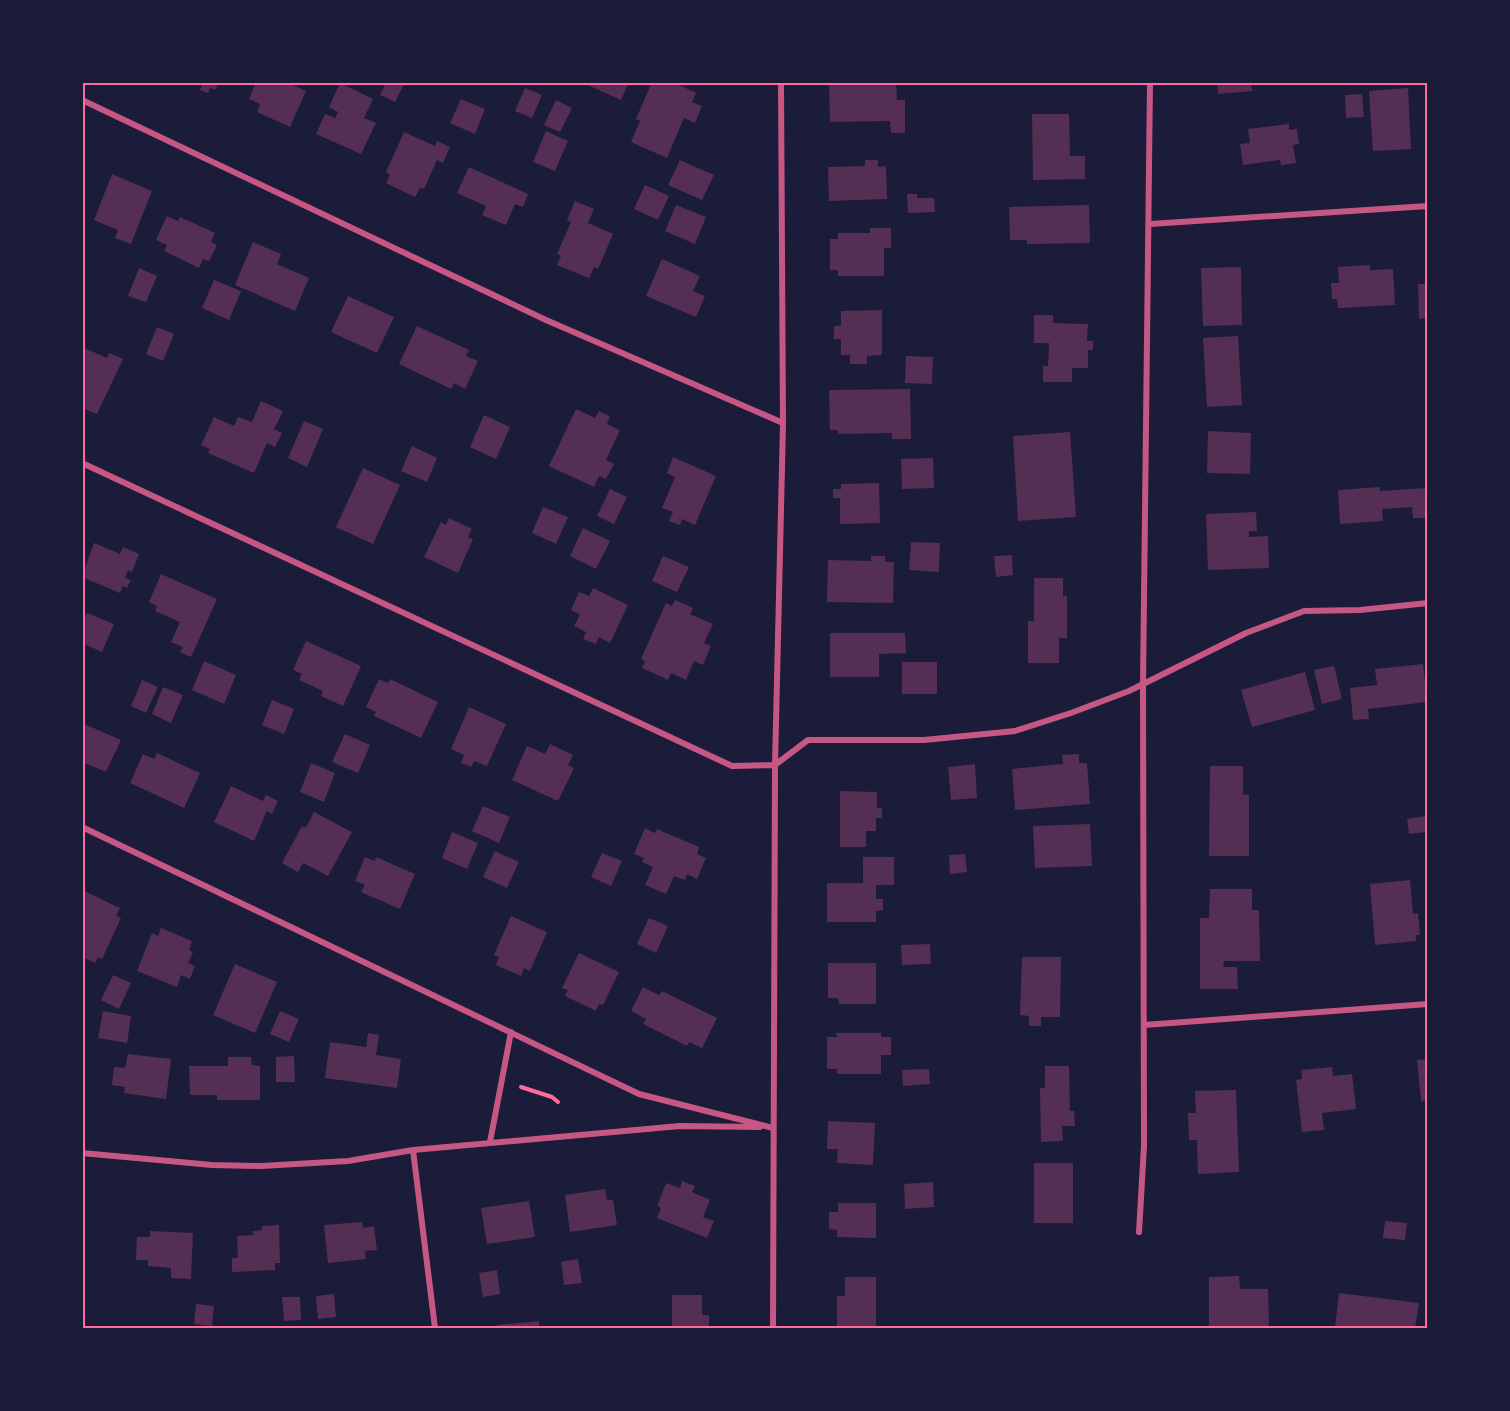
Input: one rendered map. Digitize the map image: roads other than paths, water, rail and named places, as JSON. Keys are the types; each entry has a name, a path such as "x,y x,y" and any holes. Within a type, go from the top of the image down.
{"street":[{"path":"773,1329 775,765 783,423 781,82"},
{"path":"1139,1232 1144,1146 1143,684 1150,82"},
{"path":"82,100 546,320 783,423"},
{"path":"1150,224 1428,206"},
{"path":"82,463 732,766 775,765 808,740 924,740 1015,730 1071,713 1143,684 1246,633 1304,611 1360,610 1428,603"},
{"path":"82,827 639,1094 772,1128"},
{"path":"1144,1025 1428,1004"},
{"path":"490,1142 511,1032"},
{"path":"82,1153 261,1167 348,1161 413,1150 490,1142 680,1126 772,1128"},
{"path":"413,1150 435,1329"}]}
